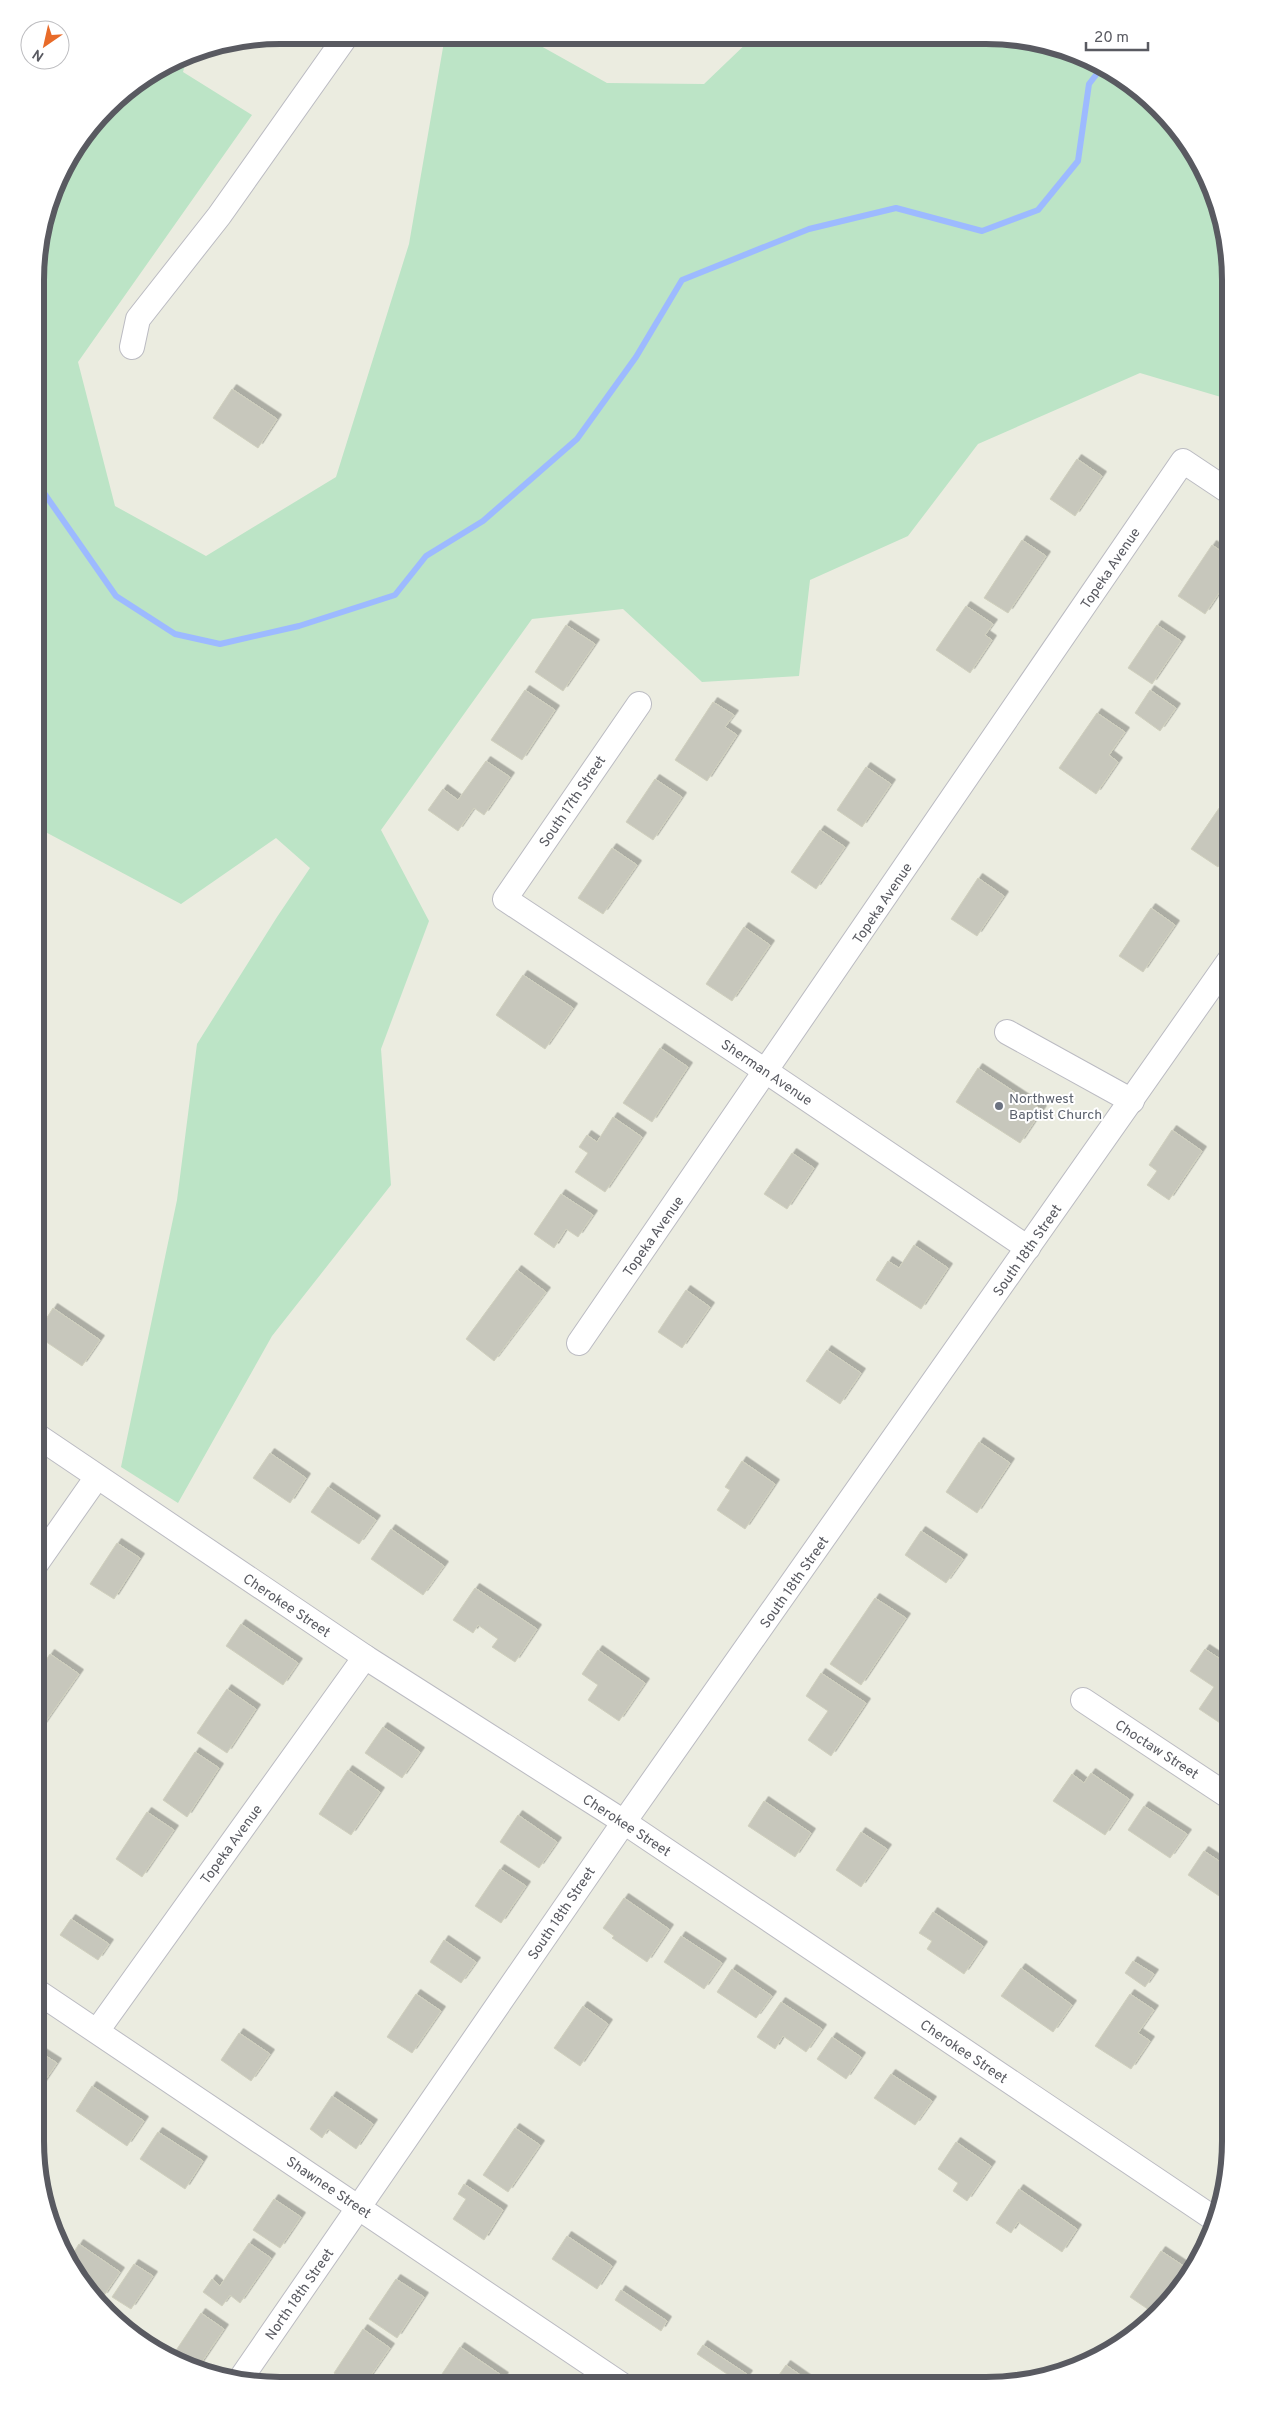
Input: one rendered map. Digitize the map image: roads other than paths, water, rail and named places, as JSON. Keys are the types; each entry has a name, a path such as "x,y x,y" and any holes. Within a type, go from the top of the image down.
{"street":[{"path":"132,347 138,319 219,216 310,91 341,44"},
{"name":"Topeka Avenue","path":"579,1343 767,1072 1183,461 1222,487"},
{"name":"South 17th Street","path":"505,899 639,704"},
{"name":"Sherman Avenue","path":"505,899 767,1072 1028,1248"},
{"name":"South 18th Street","path":"360,2208 624,1822 1222,971"},
{"path":"1007,1032 1132,1101"},
{"name":"Cherokee Street","path":"44,1441 364,1657 624,1822 1210,2216"},
{"path":"44,1552 96,1477"},
{"name":"Topeka Avenue","path":"97,2031 364,1657"},
{"name":"Choctaw Street","path":"1083,1700 1222,1793"},
{"name":"Shawnee Street","path":"44,1996 610,2377"},
{"name":"North 18th Street","path":"244,2374 360,2208"}],"waterway":[{"path":"44,493 116,596 175,634 220,644 299,626 395,595 426,556 483,521 577,439 636,357 682,280 809,229 896,208 982,231 1038,210 1078,161 1089,84 1098,72"}],"place":[{"name":"Northwest Baptist Church","path":"999,1106"}]}
